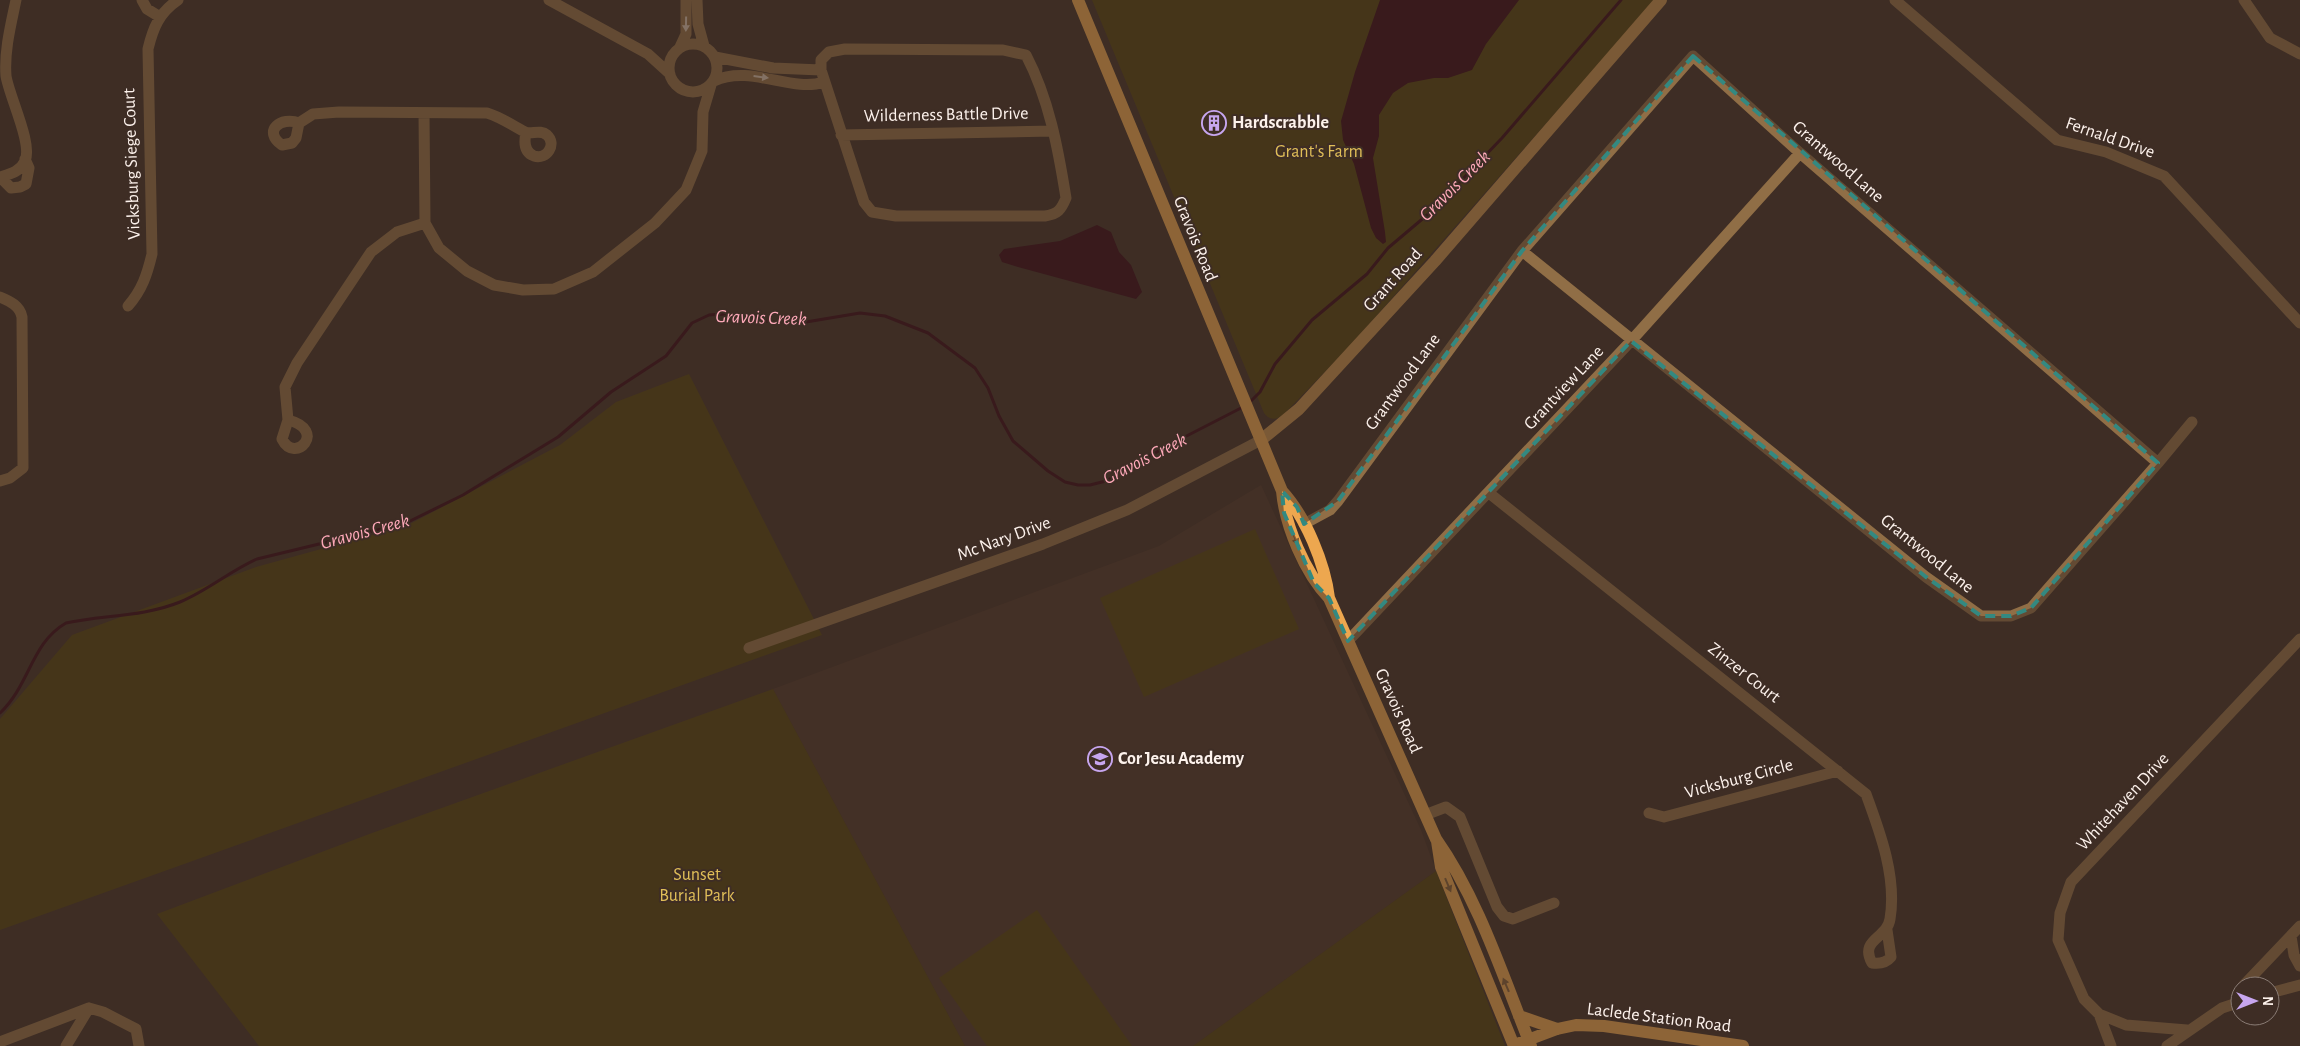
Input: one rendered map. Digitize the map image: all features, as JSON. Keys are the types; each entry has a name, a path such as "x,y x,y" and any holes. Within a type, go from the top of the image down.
{"main road":[{"name":"Gravois Road","path":"1078,0 1282,491 1284,513 1314,583 1329,598"},
{"name":"Gravois Road","path":"1282,491 1297,507 1327,577 1329,598 1436,839 1460,876 1530,1043"},
{"name":"Gravois Road","path":"1436,839 1441,867 1514,1046"},
{"path":"1519,1016 1556,1029"},
{"name":"Laclede Station Road","path":"1514,1046 1530,1043 1556,1029 1576,1025 1604,1026 1743,1046"}],"street":[{"path":"16,0 8,43 6,76 27,148 26,159 29,168 26,184 11,188 0,177 15,172 26,159"},
{"path":"142,0 147,9 160,17"},
{"name":"Vicksburg Siege Court","path":"128,306 140,292 147,277 152,254 148,49 155,24 178,0"},
{"path":"549,0 648,54 670,74 678,87 687,92 703,112"},
{"path":"670,74 671,59 686,34 686,0"},
{"path":"424,113 425,223 438,248 467,271 494,285 523,290 554,289 593,272 655,223 686,190 702,151 703,112 718,66 715,57 704,46 698,24 697,0"},
{"name":"Grant Road","path":"1261,440 1299,409 1435,261 1661,0"},
{"name":"Fernald Drive","path":"1895,0 2057,140 2106,152 2164,176 2300,323"},
{"path":"2244,0 2270,38 2300,54"},
{"path":"648,54 678,49 690,44 704,46"},
{"path":"844,49 1003,50 1026,55 1044,92 1066,198 1056,214 1045,216 896,216 872,212 864,202 821,70 821,60 823,57 829,52 844,49"},
{"name":"Grantwood Lane","path":"1304,524 1330,510 1338,501 1522,251 1693,56 1800,154 2158,462"},
{"path":"715,57 773,68 821,70"},
{"path":"687,92 698,92 726,75 741,74 807,84 824,82"},
{"path":"299,122 314,114 339,112 487,113 504,118 526,133"},
{"name":"Wilderness Battle Drive","path":"841,135 1052,130"},
{"name":"Grantview Lane","path":"1348,641 1489,494 1631,341 1800,154"},
{"path":"288,420 285,387 297,363 371,252 396,232 425,223"},
{"name":"Grantwood Lane","path":"1522,251 1631,341 1809,481 1926,577 1981,616 2012,616 2031,608 2192,422"},
{"path":"0,297 11,301 20,310 23,468 10,478 0,481"},
{"name":"Mc Nary Drive","path":"749,648 1080,529 1126,510 1261,440"},
{"name":"Zinzer Court","path":"1489,494 1866,794 1880,832 1891,897 1890,919 1887,930"},
{"name":"Whitehaven Drive","path":"2187,1030 2126,1025 2099,1014 2084,999 2058,940 2060,913 2071,882 2300,639"},
{"name":"Vicksburg Circle","path":"1649,813 1664,817 1838,770"},
{"path":"1425,815 1446,807 1460,817 1497,907 1504,916 1513,919 1554,903"},
{"path":"2252,976 2300,926"},
{"path":"2290,936 2294,956 2300,966"},
{"path":"2280,990 2300,985"},
{"path":"2222,1008 2230,999"},
{"path":"2166,1046 2187,1030 2222,1008 2230,1005"},
{"path":"0,1042 89,1008 103,1012 136,1029 139,1046"},
{"path":"66,1046 89,1008"},
{"name":"Whitehaven Drive","path":"2099,1014 2111,1046"}],"highlighted area":[{"path":"1693,56 2158,463 2031,608 2011,616 1981,616 1926,577 1631,341 1348,641 1329,598 1314,583 1284,513 1282,491 1297,507 1304,524 1338,501 1522,251"}],"shaded area":[{"path":"1380,0 1519,0 1486,44 1472,70 1448,78 1434,78 1408,83 1393,93 1379,115 1379,136 1373,158 1385,232 1386,242 1383,244 1376,238 1371,228 1354,164 1343,140 1341,121 1355,72"},
{"path":"1097,225 1111,232 1119,252 1131,265 1142,292 1136,299 1002,262 999,255 1004,249 1060,241"},
{"name":"Cor Jesu Academy","path":"1261,485 1421,830 1436,871 1193,1046 965,1046 773,689 1159,546"}],"green space":[{"name":"Grant's Farm","path":"1092,0 1655,0 1348,348 1284,414 1274,419 1264,413"},
{"path":"689,374 822,635 0,930 0,719 72,635 256,567 408,525 560,445 616,402"},
{"path":"1255,529 1299,629 1144,697 1100,598"},
{"name":"Sunset Burial Park","path":"773,689 965,1046 259,1046 157,914 372,833"},
{"path":"1436,871 1505,1046 1193,1046"},
{"path":"1037,910 1132,1046 987,1046 939,978"}],"waterway":[{"name":"Gravois Creek","path":"1248,404 1260,392 1275,364 1312,320 1367,274 1388,248 1433,210 1502,138 1621,0"},
{"name":"Gravois Creek","path":"0,713 18,690 45,642 54,631 66,623 166,607 209,587 257,559 406,523 463,495 558,437 611,392 666,356 692,323 709,315 722,314 772,322 806,322 860,313 885,316 928,333 975,368 988,388 999,416 1013,441 1048,471 1065,482 1078,485 1090,485 1106,481 1169,445 1243,407"}],"place":[{"name":"Hardscrabble","path":"1214,123"},
{"name":"Cor Jesu Academy","path":"1100,759"}]}
